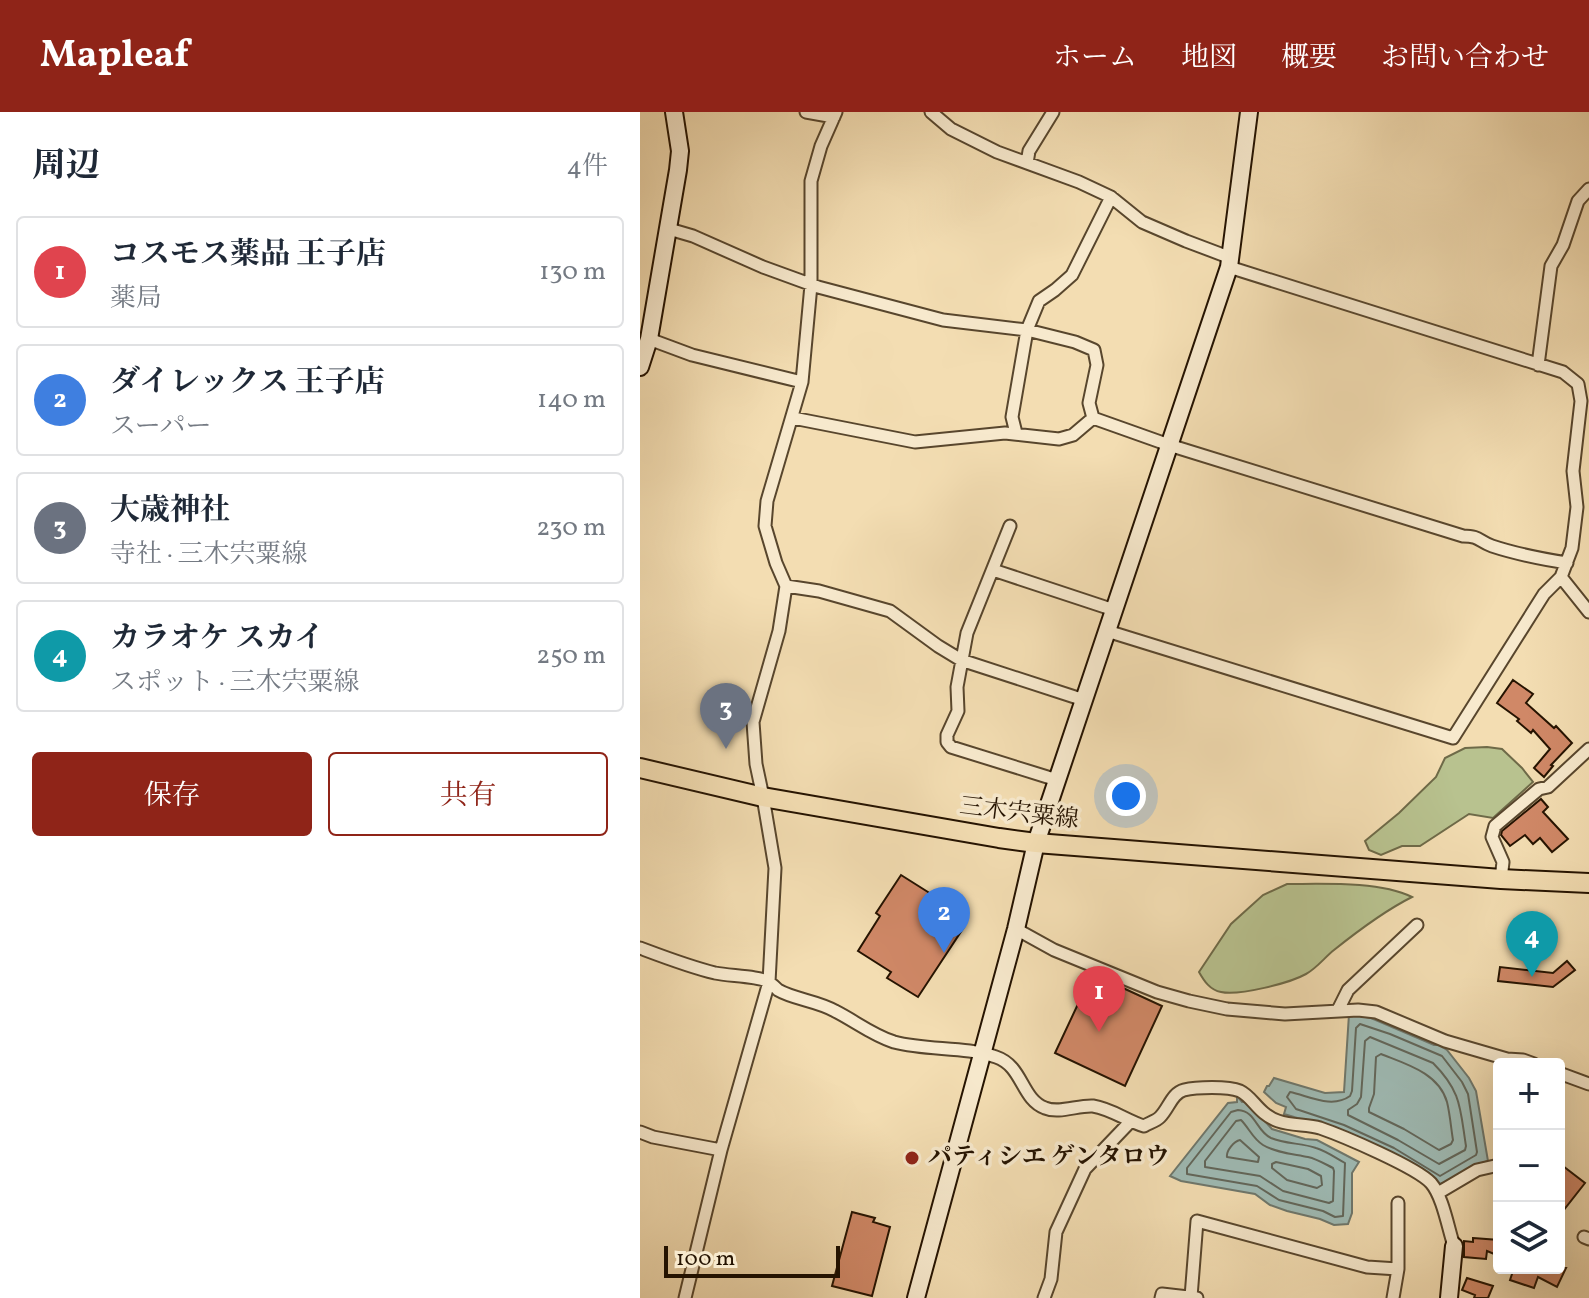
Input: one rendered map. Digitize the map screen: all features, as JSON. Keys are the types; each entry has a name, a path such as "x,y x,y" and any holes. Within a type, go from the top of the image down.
{"main road":[{"name":"三木宍粟線","path":"640,768 763,797 1036,843 1589,883"}],"street":[{"path":"640,367 649,339 680,151 674,112"},
{"path":"685,1298 721,1150 769,982 775,868 756,764 753,722 779,631 786,586 765,526 767,501 802,382 811,285 811,181 821,146 835,115 806,112"},
{"path":"931,112 951,129 997,152 1058,173 1111,197 1142,222 1230,262 1563,372 1578,384 1581,401 1573,471 1577,507 1567,563 1561,577 1544,594 1453,738 1107,631"},
{"path":"1027,163 1029,151 1053,112"},
{"path":"916,1298 1016,929 1036,843 1230,262 1249,112"},
{"path":"1538,365 1551,266 1563,245 1578,201 1589,189"},
{"path":"1016,433 1012,417 1027,330 1039,301 1072,275 1111,197"},
{"path":"669,229 811,285 943,320 1027,330 1094,350 1097,365 1089,403 1093,418"},
{"path":"649,339 692,355 802,382"},
{"path":"793,418 915,442 1016,433 1059,439 1073,435 1093,418"},
{"path":"1093,418 1169,445 1463,536 1475,536 1488,545 1567,563"},
{"path":"1010,526 967,633 957,687 958,711 947,742 951,747 1057,780"},
{"path":"993,570 1114,610"},
{"path":"1561,577 1589,612"},
{"path":"786,586 819,591 890,611 961,660 1084,700"},
{"path":"1501,879 1503,862 1492,837 1495,826 1539,789 1548,787 1589,749"},
{"path":"1338,1010 1348,990 1417,925"},
{"path":"1016,929 1054,950 1157,992 1189,1001 1227,1009 1285,1014 1338,1010 1376,1012 1496,1058"},
{"path":"640,948 715,973 769,982 779,990 825,1005 860,1027 892,1041 1000,1058 1014,1068 1033,1101 1045,1108 1094,1106 1144,1126 1158,1119 1177,1093 1230,1089 1240,1092 1265,1115 1297,1126 1317,1127 1388,1158 1423,1176 1433,1185 1454,1246 1449,1298"},
{"path":"1565,1075 1589,1084"},
{"path":"1044,1298 1051,1279 1056,1232 1085,1169 1130,1122"},
{"path":"640,1132 721,1150"},
{"path":"1438,1193 1477,1170 1493,1166"},
{"path":"1393,1298 1398,1269 1398,1203"},
{"path":"1191,1297 1197,1221 1367,1267 1398,1269"},
{"path":"1161,1298 1162,1294 1197,1298"}],"green space":[{"path":"1465,748 1502,749 1533,782 1493,818 1469,814 1420,846 1402,846 1381,855 1369,850 1365,841 1436,777 1445,758"},
{"path":"1287,884 1367,886 1412,897 1372,921 1314,969 1298,978 1240,992 1221,992 1211,987 1199,972 1231,924 1263,895"}],"water":[{"path":"1349,1014 1371,1018 1447,1050 1476,1091 1488,1161 1439,1184 1390,1155 1324,1126 1284,1114 1286,1107 1264,1092 1274,1078 1325,1093 1344,1092"},
{"path":"1237,1096 1242,1102 1247,1101 1272,1129 1317,1140 1359,1162 1352,1173 1352,1213 1348,1224 1334,1225 1287,1211 1270,1205 1255,1194 1181,1181 1170,1176 1228,1103 1237,1102"}],"building":[{"path":"1513,680 1533,694 1526,703 1572,743 1544,777 1534,768 1550,749 1533,730 1531,733 1517,721 1519,719 1497,703"},
{"path":"1541,799 1548,807 1543,812 1568,839 1552,852 1540,838 1533,844 1525,835 1510,846 1501,835 1502,831"},
{"path":"901,875 958,911 952,920 964,927 918,997 887,978 891,972 858,951 880,916 876,913"},
{"path":"1567,961 1575,970 1553,987 1498,981 1500,967 1553,973"},
{"path":"1110,982 1162,1006 1125,1086 1055,1053 1086,987 1104,995"},
{"path":"1565,1168 1585,1183 1565,1208"},
{"path":"852,1212 875,1218 873,1222 890,1227 872,1296 832,1286"},
{"path":"1473,1238 1493,1240 1493,1254 1487,1251 1486,1259 1464,1257 1464,1241 1473,1242"},
{"path":"1512,1274 1563,1274 1557,1287 1538,1277 1534,1288 1510,1280"},
{"path":"1467,1278 1493,1286 1488,1298 1474,1298 1475,1295 1462,1290"}],"place":[{"name":"大歳神社","path":"726,749"},
{"name":"ダイレックス 王子店","path":"944,953"},
{"name":"カラオケ スカイ","path":"1532,977"},
{"name":"コスモス薬品 王子店","path":"1099,1032"},
{"name":"パティシエ ゲンタロウ","path":"912,1158"}]}
